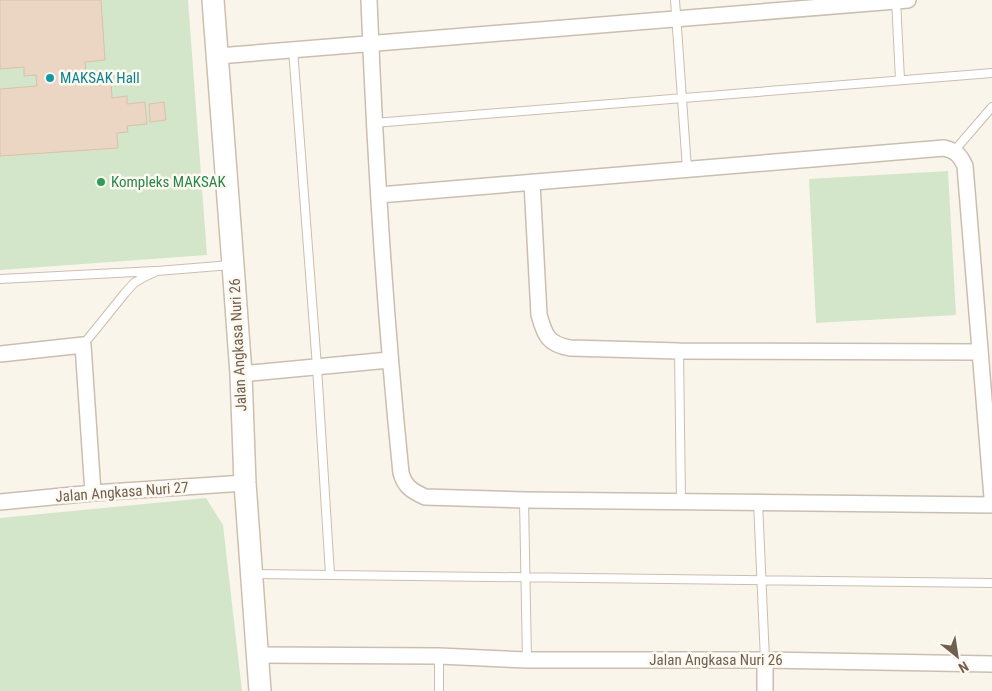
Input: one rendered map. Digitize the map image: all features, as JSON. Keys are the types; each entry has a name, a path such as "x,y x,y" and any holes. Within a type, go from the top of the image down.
{"street":[{"name":"Jalan Angkasa Nuri 26","path":"213,0 241,374 245,483 260,691"},
{"path":"369,0 374,123 389,360 401,473 404,484 412,491 425,496 524,500 992,505"},
{"path":"218,56 900,0"},
{"path":"378,195 944,148 954,151 961,157 965,166 983,351 992,497"},
{"path":"532,182 540,315 543,329 548,338 557,345 570,348 679,351 983,351"},
{"path":"0,354 83,345 93,493"},
{"path":"241,374 389,360"},
{"name":"Jalan Angkasa Nuri 27","path":"0,502 93,493 245,483"},
{"name":"Jalan Angkasa Nuri 26","path":"257,655 439,656 527,660 765,660 992,664"},
{"path":"765,660 765,691"}],"lane":[{"path":"675,0 687,169"},
{"path":"900,0 900,80"},
{"path":"293,49 317,367 330,574"},
{"path":"374,123 992,72"},
{"path":"954,151 992,107"},
{"path":"0,279 233,265"},
{"path":"83,345 134,283 156,271"},
{"path":"679,351 681,501"},
{"path":"524,500 527,660"},
{"path":"758,502 765,660"},
{"path":"251,574 992,583"},
{"path":"439,656 439,691"}],"green space":[{"name":"Kompleks MAKSAK","path":"0,0 188,0 207,255 0,270"},
{"path":"948,171 956,315 816,323 809,179"},
{"path":"206,498 223,525 242,691 0,691 0,518"}],"building":[{"name":"MAKSAK Hall","path":"0,0 101,0 105,60 85,62 86,71 64,73 65,84 111,81 112,98 127,96 127,104 145,102 147,124 127,126 128,132 117,133 118,148 0,156 0,89 37,86 36,75 24,76 24,67 0,69"},
{"path":"164,102 166,120 150,122 149,104"}],"place":[{"name":"MAKSAK Hall","path":"50,78"},
{"name":"Kompleks MAKSAK","path":"101,182"}]}
